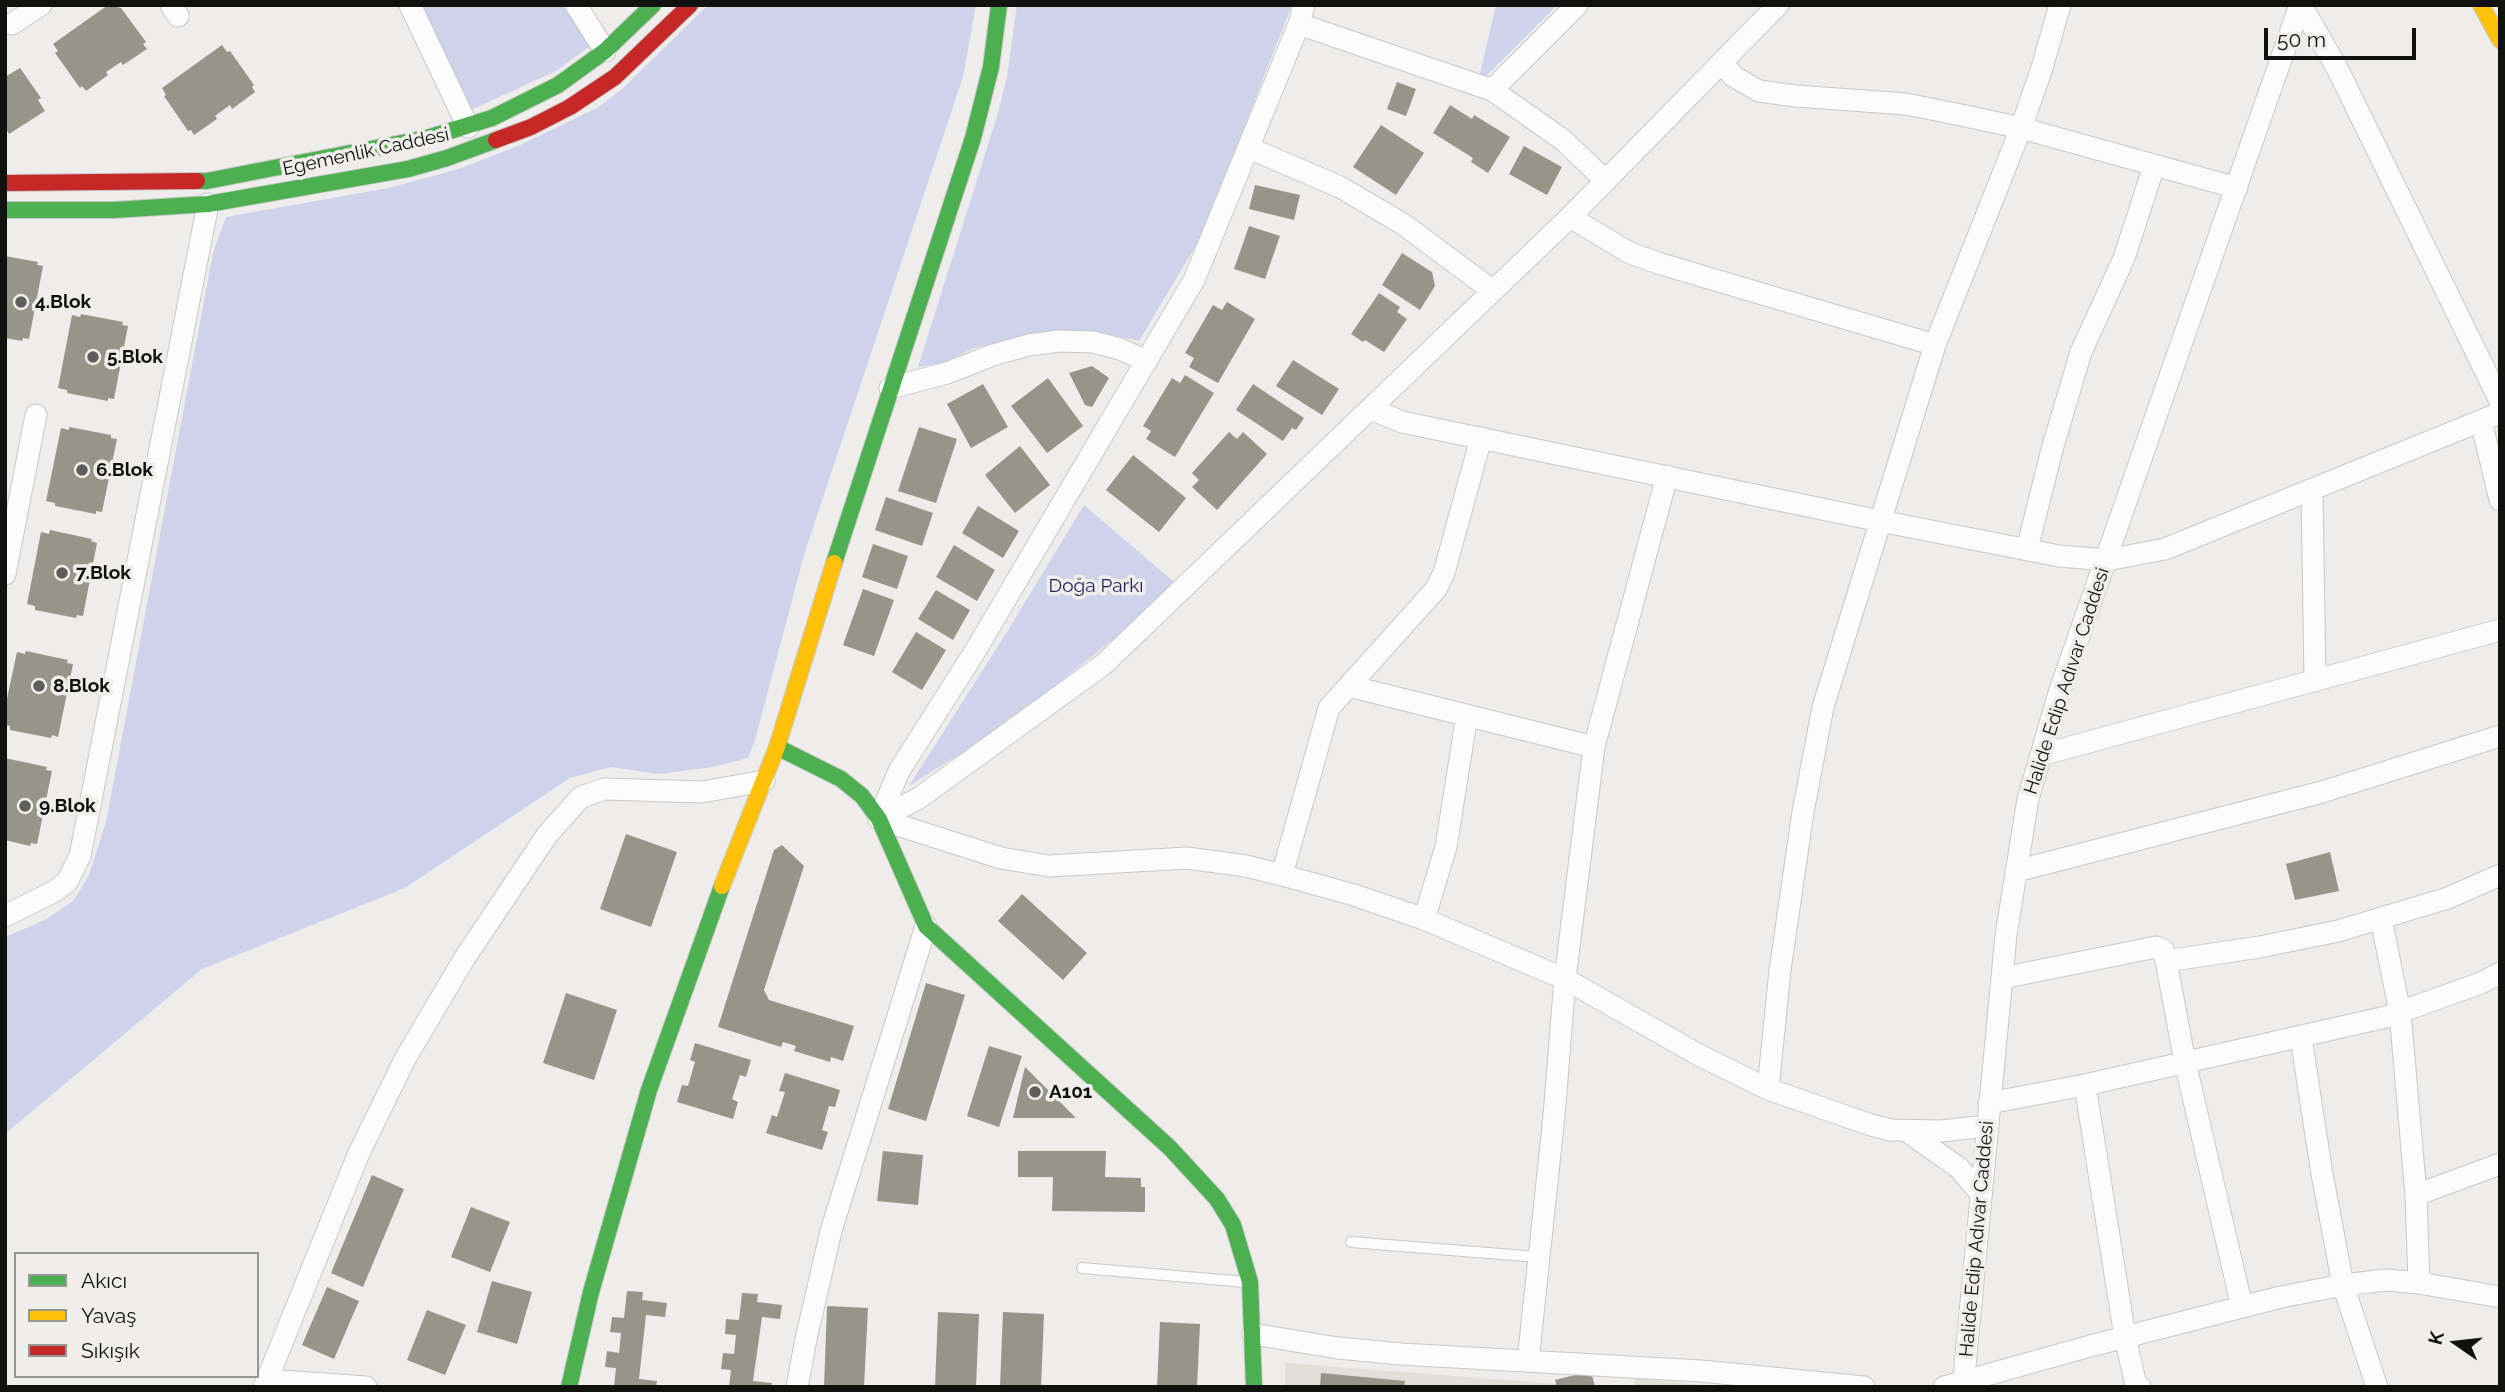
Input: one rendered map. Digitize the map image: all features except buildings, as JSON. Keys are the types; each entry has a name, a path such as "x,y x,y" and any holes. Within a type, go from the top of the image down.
{"street":[{"path":"12,24 41,5"},
{"path":"410,5 468,127"},
{"path":"576,5 605,51"},
{"name":"Egemenlik Caddesi","path":"5,183 207,181 391,147 468,127 558,85 605,51 653,5"},
{"name":"Egemenlik Caddesi","path":"5,211 114,210 208,204 408,169 447,158 531,127 570,107 615,77 691,5"},
{"path":"569,1387 591,1292 649,1090 720,892 777,747 890,388 973,138 991,67 999,5"},
{"path":"1492,90 1577,5"},
{"path":"879,819 919,798 1104,664 1570,217 1778,5"},
{"path":"1768,1089 1780,970 1815,739 1935,345 2021,128 2060,5"},
{"path":"2301,5 2337,68 2500,401"},
{"name":"Halide Edip Adıvar Caddesi","path":"1957,1384 1981,1194 2002,978 2028,799 2060,690 2301,5"},
{"path":"2481,5 2500,40"},
{"path":"879,819 899,771 974,653 1194,279 1302,15 1492,90 1563,140 1606,181"},
{"path":"1723,63 1733,76 1759,91 1906,104 2021,128 2237,188"},
{"path":"1249,148 1340,187 1403,224 1493,291"},
{"path":"2027,550 2053,446 2081,352 2124,258 2154,166"},
{"path":"5,916 55,891 67,882 80,856 208,204"},
{"path":"1570,217 1630,253 1661,264 1935,345"},
{"path":"890,388 947,373 993,355 1029,345 1059,341 1093,342 1120,349 1147,361"},
{"path":"1371,409 1402,422 1881,521 2090,560 2106,560 2165,549 2490,417 2500,500"},
{"path":"6,569 36,415"},
{"path":"1282,875 1329,708 1436,589 1444,573 1481,438"},
{"path":"1528,1361 1554,1116 1565,979 1594,747 1667,476"},
{"path":"2312,490 2315,681"},
{"path":"2041,755 2500,630"},
{"path":"1349,686 1594,747"},
{"path":"1424,919 1446,847 1467,715"},
{"path":"2016,872 2322,792 2500,736"},
{"path":"777,747 841,779 862,796 879,819 926,926 1170,1147 1217,1199 1233,1225 1250,1282 1254,1387"},
{"path":"366,1387 265,1384 359,1153 405,1059 464,959 547,835 581,797 604,789 702,792 764,781"},
{"path":"879,819 1000,858 1049,866 1187,858 1246,866 1282,875 1354,895 1424,919 1565,979 1699,1055 1768,1089 1871,1125 1941,1131 1987,1126"},
{"path":"2166,961 2260,947 2338,931 2448,898 2500,875"},
{"path":"2381,919 2400,1012 2416,1195 2419,1283"},
{"path":"797,1387 831,1231 926,926"},
{"path":"2002,978 2157,947 2163,950 2185,1062 2242,1307"},
{"path":"1989,1103 2301,1038 2400,1012 2481,983 2500,973"},
{"path":"2301,1038 2343,1285 2377,1387"},
{"path":"2085,1085 2125,1337 2136,1385 2140,1387"},
{"path":"1906,1130 1959,1168 1981,1194"},
{"path":"2416,1195 2500,1164"},
{"path":"1957,1384 2125,1337 2281,1297 2343,1285 2386,1280 2500,1297"},
{"path":"1253,1334 1338,1348 1401,1354 1701,1371 1864,1387"}],"lane":[{"path":"1351,1242 1538,1257"},
{"path":"1082,1268 1250,1282"}],"shaded area":[{"path":"1285,1363 1557,1384 1557,1387 1285,1387"},
{"path":"1635,1378 1721,1387 1634,1387"}],"green space":[{"path":"422,5 564,5 589,47 556,71 471,110"},
{"path":"708,5 976,5 963,77 804,555 748,758 713,767 659,774 611,767 570,778 405,888 202,969 5,1134 5,937 47,919 74,900 89,875 106,822 213,253 226,217 388,188 456,170 518,146 597,108 620,91"},
{"path":"1017,5 1292,5 1202,235 1139,341 1098,332 1034,334 974,348 943,363 918,367 998,113 1007,77"},
{"path":"1496,5 1557,5 1484,78 1479,78"},
{"name":"Doğa Parkı","path":"1084,505 1174,582 1135,622 1003,727 909,786 1005,635"}],"traffic: fast":[{"path":"197,181 427,138 492,118 558,85 605,51 653,5"},
{"path":"834,563 973,138 991,67 999,5"},
{"path":"5,210 114,210 208,204 408,169 496,140"},
{"path":"777,747 841,779 862,796 879,819 926,926 1170,1148 1217,1199 1233,1225 1250,1282 1254,1387"},
{"path":"569,1387 591,1292 649,1090 722,886"}],"traffic: slow":[{"path":"2481,5 2500,40"},
{"path":"722,886 777,747 834,563"}],"traffic: jam":[{"path":"496,140 531,127 570,107 615,77 690,5"},
{"path":"5,183 197,181"}],"place":[{"name":"4.Blok","path":"21,302"},
{"name":"5.Blok","path":"93,357"},
{"name":"6.Blok","path":"82,470"},
{"name":"7.Blok","path":"62,573"},
{"name":"8.Blok","path":"39,686"},
{"name":"9.Blok","path":"25,806"},
{"name":"A101","path":"1035,1092"}]}
